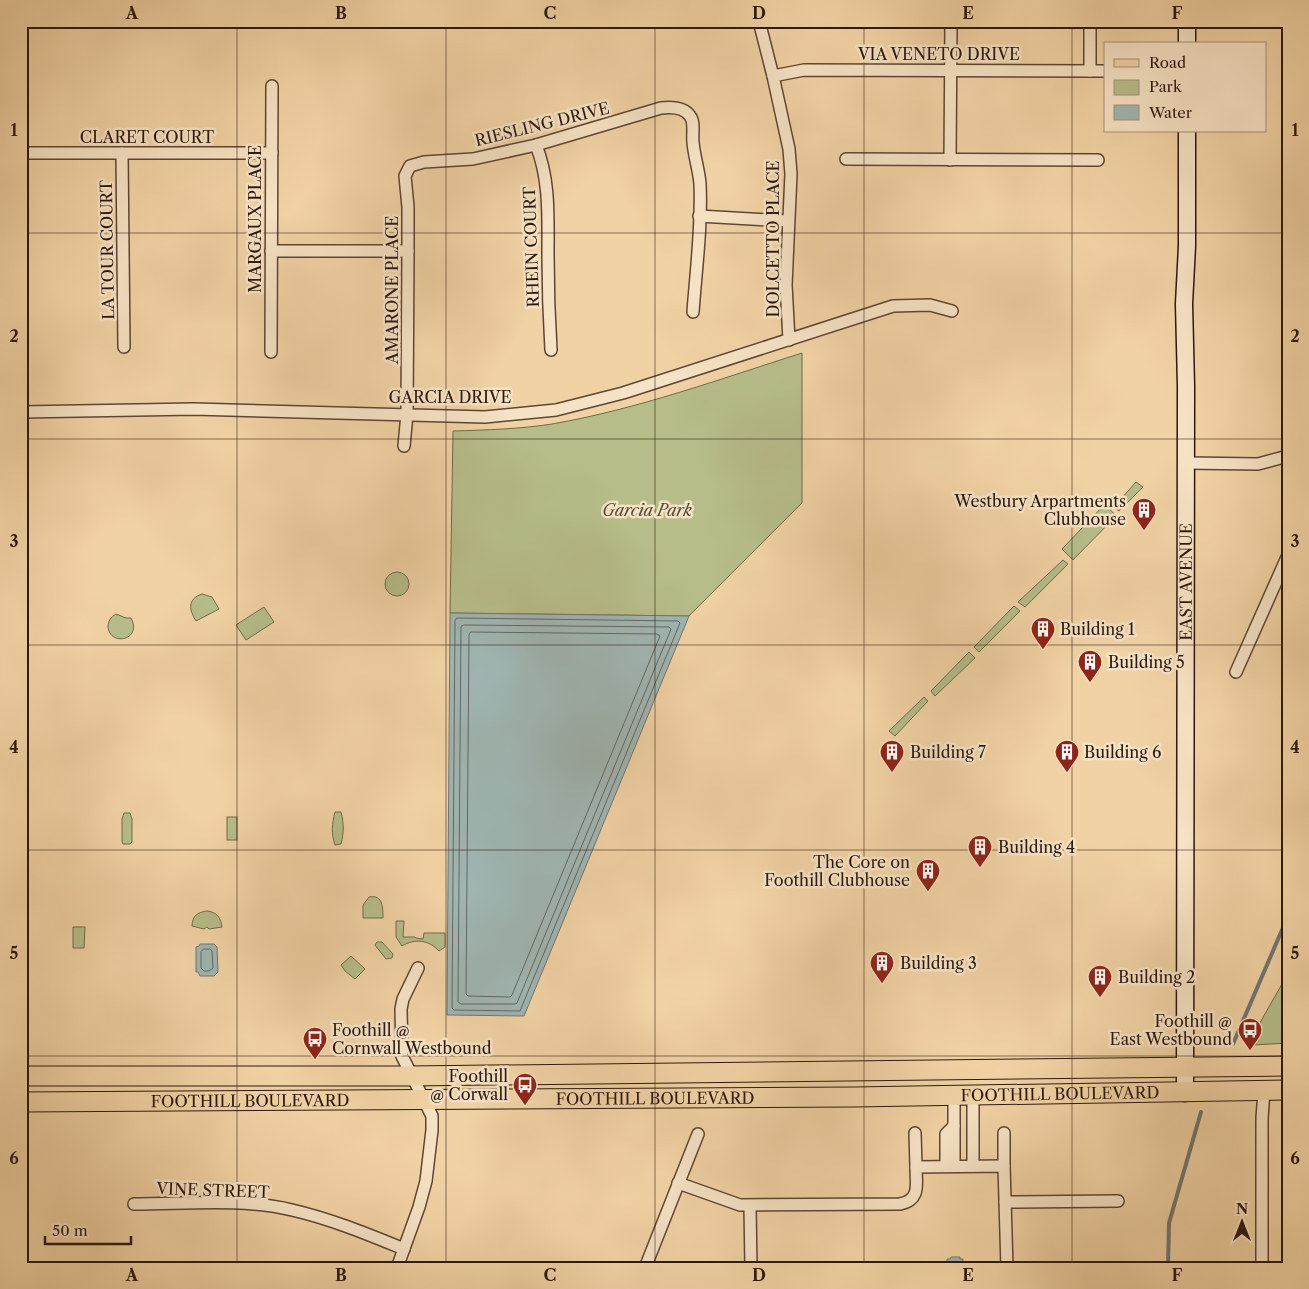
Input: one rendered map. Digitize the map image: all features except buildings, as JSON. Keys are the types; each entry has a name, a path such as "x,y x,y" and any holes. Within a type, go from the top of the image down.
{"main road":[{"path":"1187,21 1187,42"},
{"name":"EAST AVENUE","path":"1185,1093 1186,463 1184,304 1187,246 1187,132"},
{"name":"FOOTHILL BOULEVARD","path":"21,1076 410,1076 1288,1066"},
{"name":"FOOTHILL BOULEVARD","path":"21,1102 954,1096 1288,1090"}],"street":[{"name":"DOLCETTO PLACE","path":"758,21 773,76 789,149 791,174 786,285 789,340"},
{"path":"950,160 951,21"},
{"path":"1090,21 1090,70"},
{"name":"VIA VENETO DRIVE","path":"773,76 804,70 1104,71"},
{"name":"MARGAUX PLACE","path":"271,352 272,86"},
{"name":"RIESLING DRIVE","path":"410,166 424,162 473,159 536,145 670,107 681,110 690,116 693,125 693,142 700,184 699,216"},
{"name":"RHEIN COURT","path":"536,145 543,164 548,199 548,311 551,350"},
{"name":"CLARET COURT","path":"21,153 272,153"},
{"name":"LA TOUR COURT","path":"122,153 124,347"},
{"path":"846,159 1098,160"},
{"name":"AMARONE PLACE","path":"404,446 407,414 408,251 408,207 405,176 410,166"},
{"path":"693,312 699,216 788,221"},
{"path":"271,251 408,251"},
{"name":"GARCIA DRIVE","path":"21,412 194,408 485,417 556,410 623,393 893,306 930,305 952,311"},
{"path":"1186,463 1258,464 1288,456"},
{"path":"1236,672 1288,555"},
{"path":"397,1268 419,1207 429,1161 432,1116 410,1076 402,1056 401,1009 403,999 418,968"},
{"path":"1262,1268 1262,1118 1264,1091"},
{"path":"973,1095 973,1166"},
{"path":"950,1166 954,1126 954,1096"},
{"path":"678,1183 740,1206 908,1203 913,1199 916,1192 915,1133"},
{"path":"1004,1133 1007,1268"},
{"path":"645,1268 698,1134"},
{"path":"916,1167 1004,1166"},
{"path":"1005,1202 1118,1201"},
{"name":"VINE STREET","path":"134,1204 225,1203 290,1210 339,1223 404,1249"},
{"path":"750,1206 751,1268"}],"green space":[{"name":"Garcia Park","path":"802,353 802,503 689,616 450,613 453,431 528,427 584,418 678,393"},
{"path":"1136,482 1143,487 1119,511 1114,507"},
{"path":"1105,504 1116,516 1073,560 1062,549"},
{"path":"1063,560 1068,564 1025,607 1018,602"},
{"path":"397,572 402,573 408,579 408,589 402,595 397,596 392,595 386,589 385,584 386,579 392,573"},
{"path":"202,594 212,597 219,609 196,621 191,605 197,596"},
{"path":"1014,606 1020,611 979,652 974,647"},
{"path":"264,607 274,622 246,640 236,625"},
{"path":"116,614 131,618 134,626 130,636 119,639 110,633 109,623"},
{"path":"969,652 975,658 935,696 931,691"},
{"path":"924,697 928,701 895,736 889,731"},
{"path":"335,812 341,812 343,836 341,844 335,845 332,829"},
{"path":"124,813 130,813 132,819 132,842 130,844 123,844 122,842 122,819"},
{"path":"227,817 237,817 237,840 227,840"},
{"path":"369,897 380,900 383,918 363,918 363,905"},
{"path":"207,911 218,916 222,927 209,929 207,927 204,929 192,926 196,915"},
{"path":"396,921 404,921 403,937 423,939 424,933 445,933 445,947 439,951 431,944 422,941 407,943 402,946 396,937"},
{"path":"73,927 85,927 84,948 73,948"},
{"path":"377,942 382,942 393,954 392,958 386,959 375,945"},
{"path":"351,956 365,969 355,979 341,965"},
{"path":"1282,984 1288,984 1288,1043 1253,1045 1253,1035"}],"water":[{"path":"450,613 689,616 524,1016 447,1015"},
{"path":"200,944 214,944 217,947 218,972 214,976 200,976 196,972 196,947"},
{"path":"951,1257 963,1259 963,1268 947,1268 947,1259"}],"waterway":[{"path":"1233,1044 1288,916"},
{"path":"1168,1268 1169,1223 1201,1112"}],"place":[{"name":"Westbury Arpartments Clubhouse","path":"1144,531"},
{"name":"Building 1","path":"1043,650"},
{"name":"Building 5","path":"1090,683"},
{"name":"Building 7","path":"892,773"},
{"name":"Building 6","path":"1067,773"},
{"name":"Building 4","path":"980,868"},
{"name":"The Core on Foothill Clubhouse","path":"928,892"},
{"name":"Building 3","path":"882,984"},
{"name":"Building 2","path":"1100,998"},
{"name":"Foothill @ East Westbound","path":"1250,1051"},
{"name":"Foothill @ Cornwall Westbound","path":"315,1060"},
{"name":"Foothill @ Corwall","path":"525,1106"}]}
